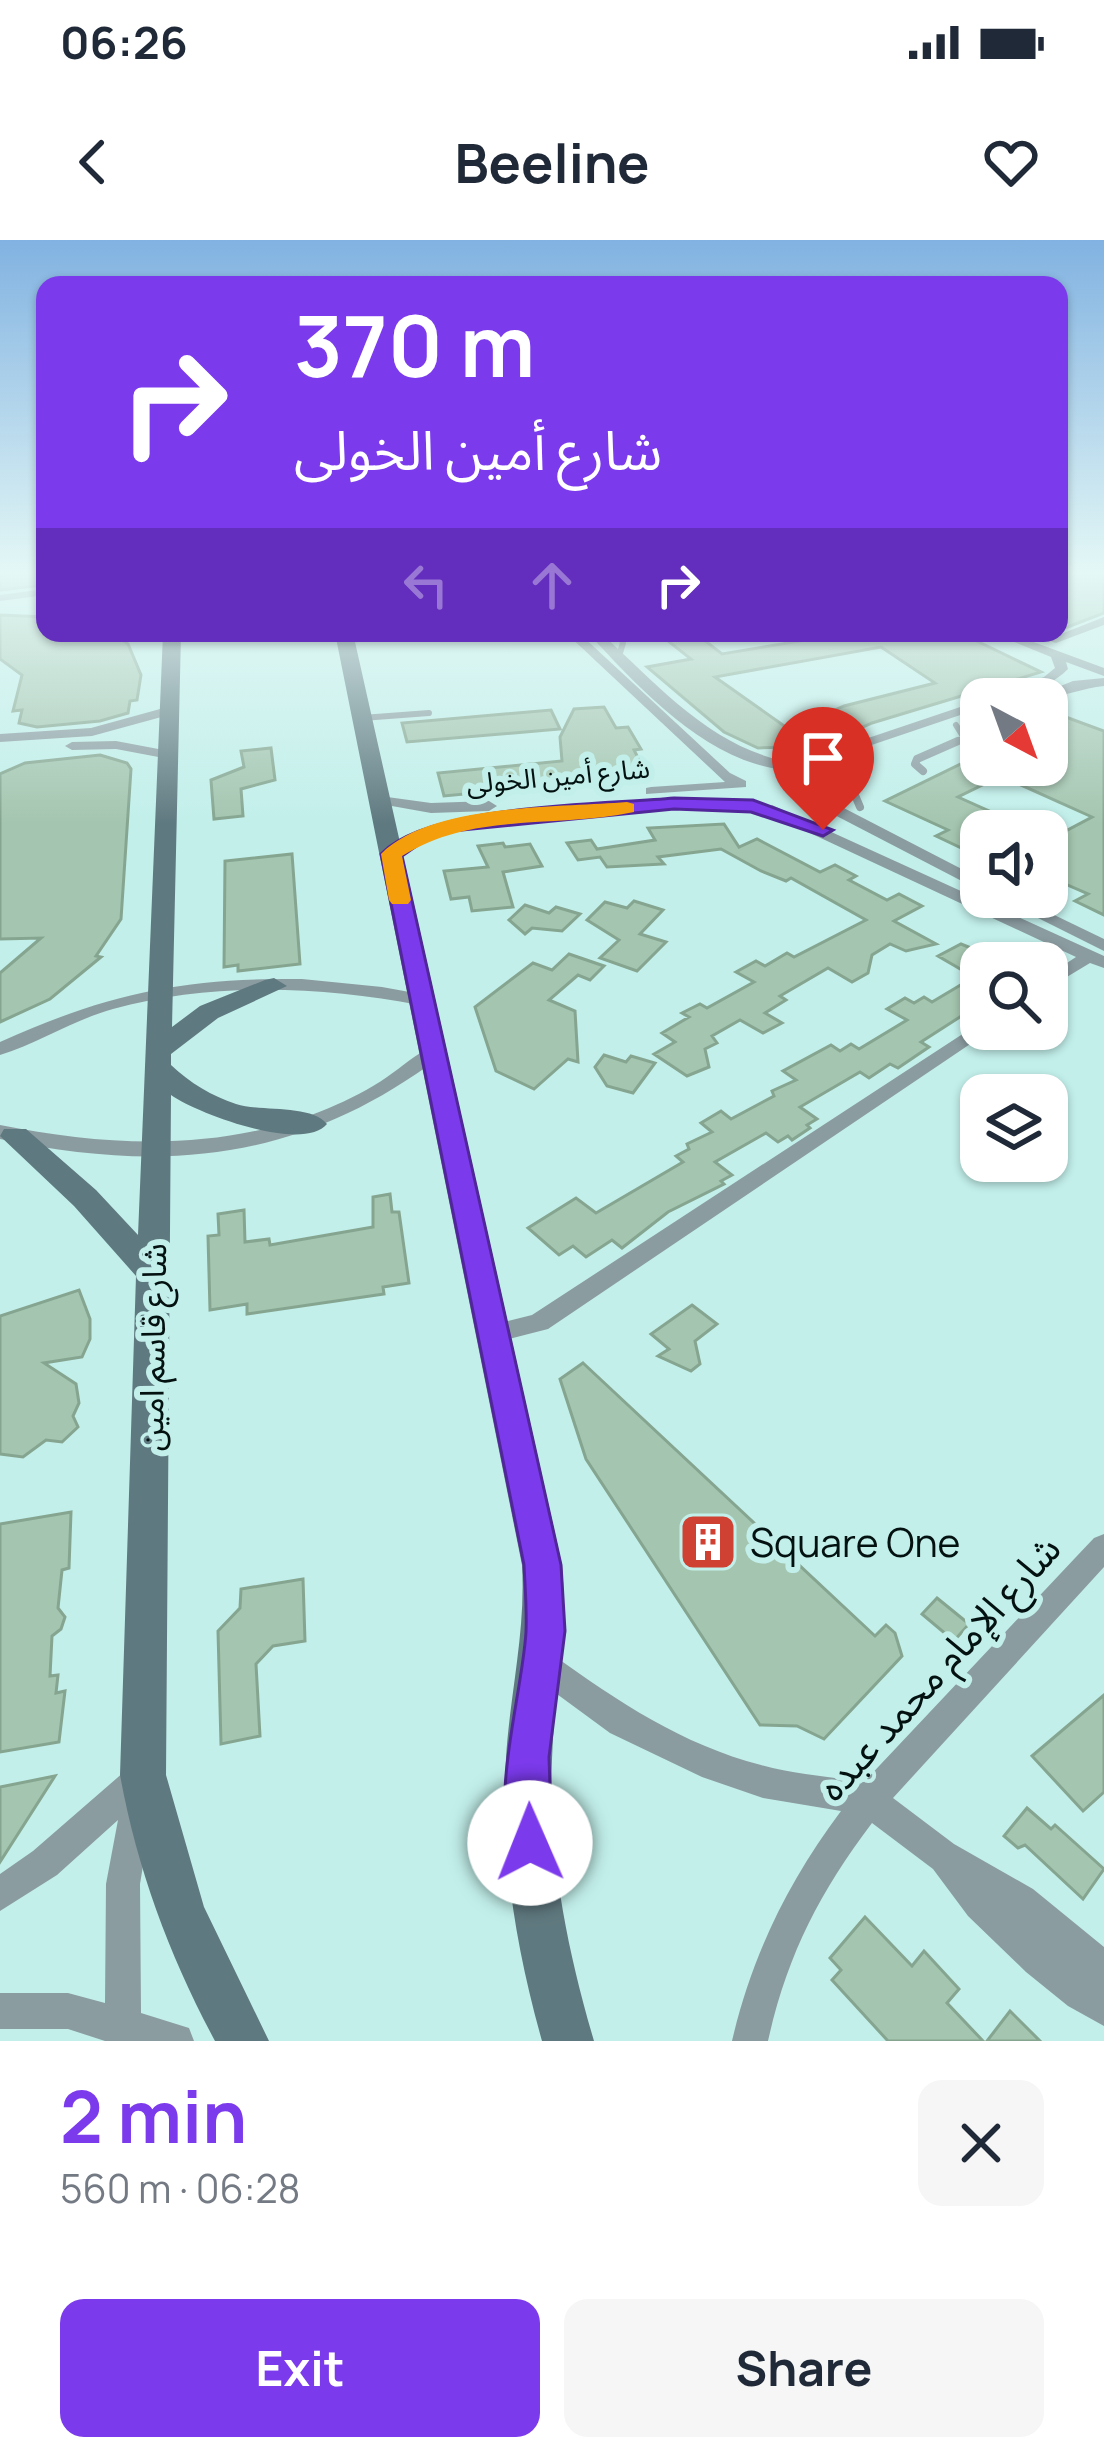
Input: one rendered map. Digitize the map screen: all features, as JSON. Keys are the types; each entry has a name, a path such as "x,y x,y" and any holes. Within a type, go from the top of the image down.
{"main road":[{"name":"شارع قاسم امين","path":"172,655 157,1059 143,1775 153,1832 185,1926 243,2041"},
{"path":"349,655 542,1565 542,1665 529,1757 532,1873 541,1936 568,2041"},
{"path":"274,986 209,1012 157,1059 201,1103 234,1115 311,1124"},
{"path":"8,1134 85,1198 153,1273"}],"street":[{"path":"596,655 725,776 741,784 738,796 753,806"},
{"path":"1056,655 1060,672"},
{"path":"1069,655 1104,672"},
{"path":"619,656 732,753 795,767"},
{"path":"1046,678 1060,672 1079,673 1096,682"},
{"path":"0,738 92,732 171,710"},
{"path":"770,777 960,711"},
{"path":"772,810 799,805 804,791 830,769 960,724"},
{"path":"0,751 97,745 169,755"},
{"path":"770,777 960,875"},
{"name":"شارع أمين الخولى","path":"380,800 456,809 741,784 770,777"},
{"name":"شارع أمين الخولى","path":"391,854 428,832 473,822 674,803 753,806 1100,950"},
{"path":"1042,918 1100,950 1068,971"},
{"path":"0,1049 103,1007 159,995 349,986 419,999"},
{"path":"493,1334 539,1322 960,1042"},
{"path":"8,1134 83,1147 156,1149 241,1140 311,1124 381,1092 433,1053"},
{"name":"شارع الإمام محمد عبده","path":"750,2041 778,1940 867,1798 1104,1547"},
{"path":"542,1665 621,1722 713,1766 763,1782 867,1798 943,1856 1047,1920 1104,1970"},
{"path":"0,1894 45,1863 143,1775"},
{"path":"123,2032 123,1883 143,1775"},
{"path":"943,1856 981,1905 1027,1952 1104,2008"},
{"path":"1027,1952 1047,1920"},
{"path":"0,2011 68,2011 123,2032 176,2041"}],"lane":[{"path":"362,718 429,712"},
{"path":"923,771 915,764 917,759 964,738 956,725"},
{"path":"857,759 867,771 852,788 860,807"}],"building":[{"path":"0,655 133,655 141,675 137,700 130,701 128,713 100,721 37,727 19,723 22,710 13,711 22,675"},
{"path":"686,655 836,655 715,677 790,730 844,706 935,683 893,655 1006,655 1041,672 1021,678 960,678 960,696 872,723 821,746 758,748 724,732 647,667 691,659"},
{"path":"604,707 616,728 628,727 641,749 634,750 648,777 444,796 438,773 562,761 560,737 574,709"},
{"path":"551,710 560,729 407,742 402,723"},
{"path":"1068,718 1104,731 1104,915 1075,901 1088,894 1068,885 1068,830 1092,817 1023,786 1068,786"},
{"path":"271,748 275,780 241,789 243,816 214,819 211,780 244,767 241,751"},
{"path":"100,755 127,763 131,769 121,919 96,956 101,957 50,999 0,1022 0,973 41,938 0,939 0,774 25,763"},
{"path":"960,764 960,786 981,786 958,797 987,810 960,810 960,847 936,836 948,830 885,801"},
{"path":"724,824 739,847 757,839 820,872 835,865 856,876 849,880 887,900 899,894 922,906 894,921 936,944 906,951 890,944 872,955 868,973 852,982 828,968 780,996 786,1000 765,1013 782,1023 763,1033 740,1020 712,1036 717,1043 705,1049 709,1067 687,1076 654,1054 675,1042 662,1033 689,1017 682,1013 700,1004 707,1008 754,982 736,972 756,961 765,966 787,953 794,957 866,920 791,878 786,881 761,871 721,849 658,857 664,864 607,867 600,857 578,860 567,843 591,840 597,849 655,840 648,828"},
{"path":"503,843 505,847 530,844 542,866 503,872 513,907 472,911 469,897 451,899 444,871 488,867 478,846"},
{"path":"292,854 300,964 238,971 238,965 224,967 225,861"},
{"path":"634,901 663,910 640,934 666,942 637,971 600,958 619,940 587,920 605,902 627,908"},
{"path":"525,905 549,913 556,907 580,914 562,931 532,928 525,934 509,920"},
{"path":"960,945 960,969 938,956"},
{"path":"569,954 604,966 590,980 578,975 549,1000 575,1011 578,1062 568,1059 534,1089 496,1071 475,1007 533,963 552,970"},
{"path":"960,985 960,1017 921,1042 929,1047 898,1068 890,1064 869,1078 860,1072 800,1107 817,1119 792,1140 788,1136 778,1142 766,1133 715,1162 732,1175 721,1181 724,1184 668,1212 622,1248 612,1240 586,1257 573,1246 559,1255 528,1228 576,1198 596,1213 683,1162 676,1156 689,1149 687,1144 712,1132 701,1123 721,1111 731,1119 796,1080 783,1071 831,1045 840,1051 851,1044 859,1049 907,1020 887,1009 905,998 914,1003 924,997 932,1002"},
{"path":"604,1055 655,1063 633,1093 607,1086 595,1067"},
{"path":"390,1194 392,1212 399,1212 409,1283 383,1287 384,1294 247,1314 247,1304 210,1310 208,1236 219,1235 218,1214 244,1210 245,1242 269,1239 270,1245 373,1227 373,1197"},
{"path":"79,1290 90,1319 90,1339 82,1357 44,1363 76,1384 79,1403 73,1416 78,1427 62,1442 46,1440 23,1457 0,1454 0,1316"},
{"path":"692,1305 717,1324 695,1341 700,1364 691,1371 658,1356 669,1349 651,1334"},
{"name":"Square One","path":"583,1363 875,1636 886,1625 895,1633 902,1656 824,1739 797,1726 760,1725 586,1459 560,1379"},
{"path":"71,1512 69,1568 62,1570 58,1608 65,1617 52,1636 50,1676 58,1675 56,1693 65,1691 59,1742 0,1752 0,1524"},
{"path":"303,1579 305,1641 273,1646 256,1664 260,1736 221,1744 218,1631 240,1608 241,1589"},
{"path":"937,1598 969,1624 954,1641 922,1614"},
{"path":"1104,1695 1104,1792 1083,1811 1032,1756"},
{"path":"55,1776 0,1862 0,1787"},
{"path":"1027,1808 1051,1829 1055,1825 1104,1869 1083,1899 1025,1845 1018,1848 1004,1836"},
{"path":"865,1917 912,1966 924,1951 959,1989 947,2003 983,2041 888,2041 832,1980 841,1970 830,1958"},
{"path":"1010,2011 1040,2041 987,2041"}],"slow traffic":[{"path":"400,900 391,854 428,832 473,822 627,808"}],"place":[{"name":"Square One","path":"708,1542"}],"route":[{"path":"530,1843 529,1757 545,1631 542,1565 391,854 418,836 449,826 674,803 753,806 823,830"}]}
